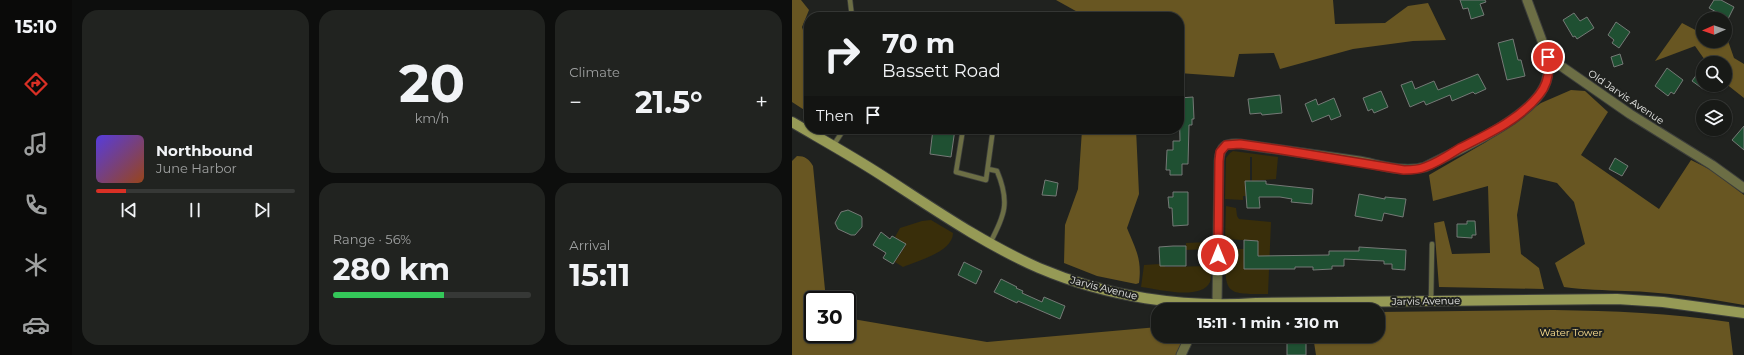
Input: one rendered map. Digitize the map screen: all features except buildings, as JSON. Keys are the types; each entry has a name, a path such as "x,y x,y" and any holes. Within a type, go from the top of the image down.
{"street":[{"path":"1217,303 1219,161 1220,152 1223,147 1229,144 1240,144 1364,162 1404,170 1413,170 1425,167 1488,134 1511,120 1527,107 1544,88 1548,75 1548,57 1527,0"},
{"name":"Old Jarvis Avenue","path":"1548,57 1630,114 1712,165 1744,188"},
{"name":"Jarvis Avenue","path":"792,122 804,129"},
{"name":"Jarvis Avenue","path":"812,134 962,228 1040,268 1084,284 1141,298 1175,303"},
{"name":"Jarvis Avenue","path":"1256,303 1633,300 1693,305 1744,313"},
{"path":"1181,355 1187,343"}],"lane":[{"path":"850,0 851,12"},
{"path":"833,146 841,134"},
{"path":"962,134 956,172 986,180 992,134"},
{"path":"988,169 997,171 1002,181 1005,196 1002,220 990,243"},
{"path":"1431,301 1432,244"}],"shaded area":[{"path":"1233,151 1278,157 1276,179 1252,181 1252,157 1250,157 1250,181 1245,181 1246,196 1243,196 1243,200 1225,199 1226,158"},
{"path":"1226,206 1236,208 1239,219 1271,222 1268,294 1236,292 1231,289 1228,284 1225,266 1225,252 1227,249 1244,249 1244,269 1265,269 1265,256 1258,256 1258,241 1225,239"},
{"path":"931,220 953,233 951,240 947,245 941,251 925,259 903,267 895,262 906,245 895,237 900,228 922,221"},
{"path":"1210,242 1211,247 1207,249 1186,250 1186,243"},
{"path":"1160,264 1160,266 1165,267 1211,266 1210,282 1205,288 1198,291 1189,292 1141,287 1144,265"}],"green space":[{"path":"792,0 801,0 809,10 808,12 804,12 804,22 802,27 804,33 804,110 792,102"},
{"path":"1056,0 1333,0 1335,24 1385,23 1408,6 1428,3 1446,40 1413,41 1353,49 1280,69 1274,53 1239,54 1234,77 1184,73 1184,12 1078,12"},
{"path":"1682,23 1696,30 1696,47 1695,46 1655,61"},
{"path":"1696,48 1730,48 1734,58 1744,64 1744,98 1732,89 1732,56 1702,56"},
{"path":"1571,90 1585,91 1608,112 1581,155 1659,209 1691,160 1711,170 1744,195 1744,305 1670,294 1564,287 1555,263 1585,244 1574,202 1557,183 1524,175 1517,215 1521,254 1539,268 1544,289 1439,287 1434,223 1444,221 1452,254 1490,253 1488,186 1433,201 1429,175 1486,142 1541,103"},
{"path":"1082,134 1136,134 1139,194 1127,228 1136,249 1139,261 1139,283 1136,284 1097,276 1064,263 1065,225 1078,189"},
{"path":"797,156 802,157 810,161 813,166 825,291 804,291 804,343 856,343 856,320 987,342 1151,328 1151,343 1188,343 1187,355 792,355 792,161"},
{"name":"Water Tower","path":"1554,310 1685,316 1729,322 1733,355 1316,355 1314,343 1385,343 1385,312"}],"route":[{"path":"1218,255 1219,155 1221,149 1226,145 1240,144 1364,162 1404,170 1413,170 1425,167 1488,134 1511,120 1527,107 1544,88 1549,68 1548,57"}]}
